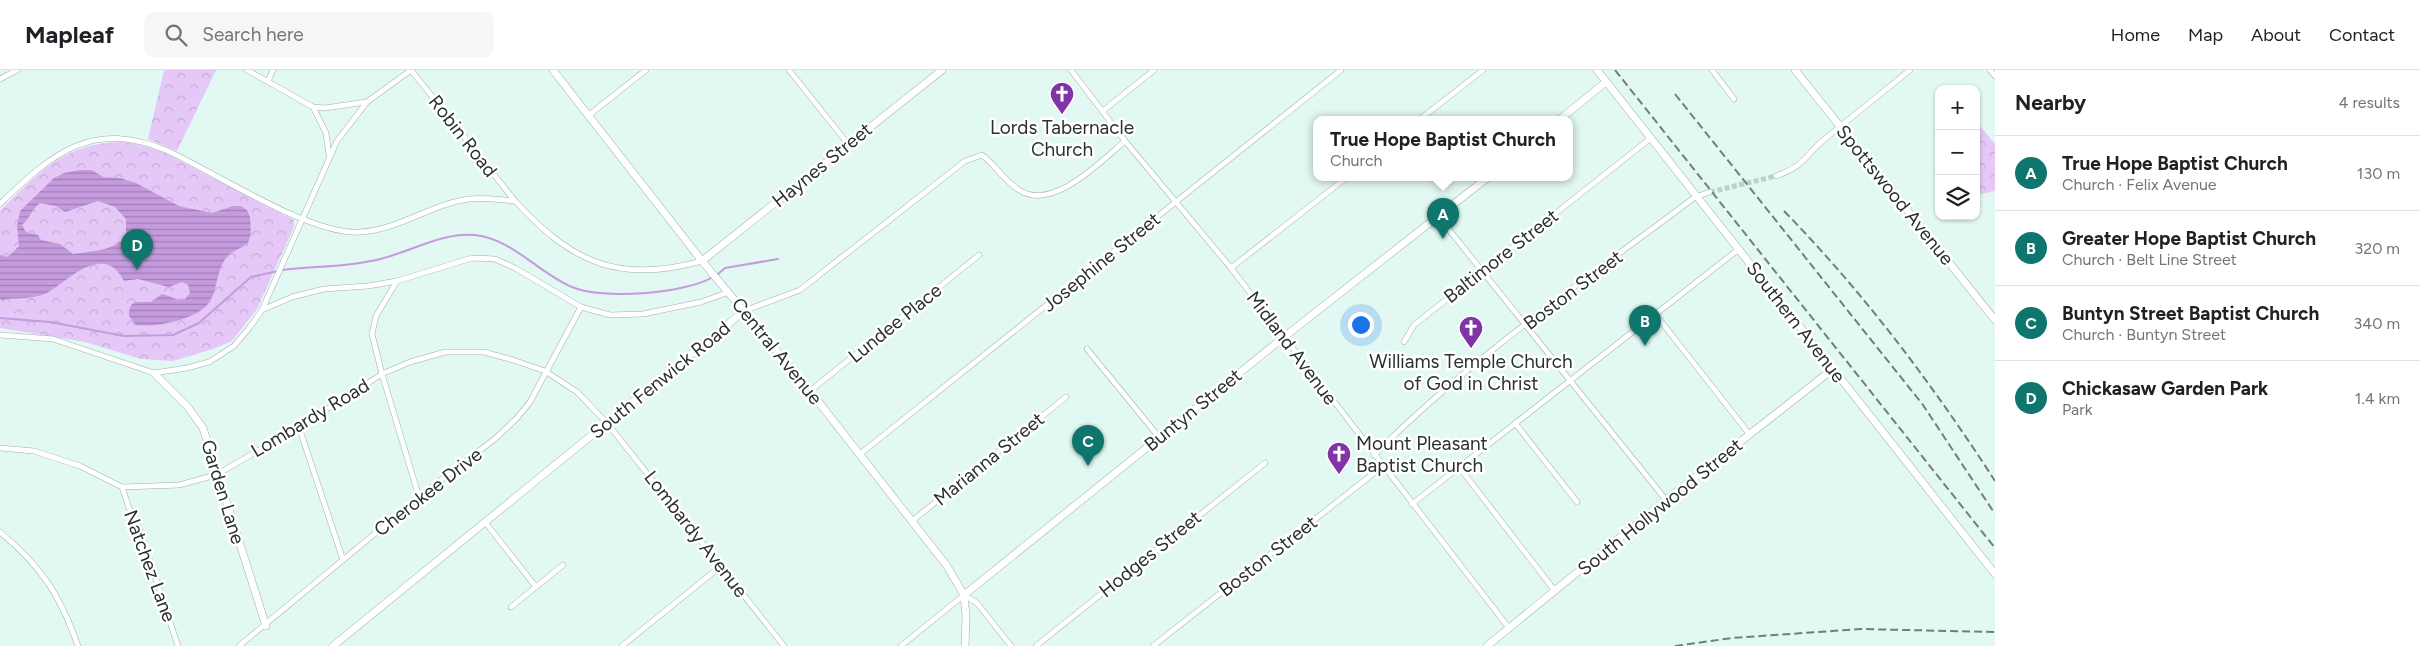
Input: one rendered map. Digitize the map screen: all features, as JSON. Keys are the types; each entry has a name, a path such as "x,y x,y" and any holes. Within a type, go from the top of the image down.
{"street":[{"path":"0,79 17,70"},
{"path":"247,70 313,106 333,108 367,102"},
{"path":"268,81 273,70"},
{"path":"0,335 53,339 154,373 209,362 234,346 250,328 262,310 328,157 347,126 367,102 411,70"},
{"name":"Robin Road","path":"411,70 515,201 538,226 563,246 592,261 626,270 676,268 702,261"},
{"name":"Central Avenue","path":"553,70 702,261 810,391 947,566 964,595 966,616 965,646"},
{"path":"589,115 646,70"},
{"path":"789,70 848,144"},
{"name":"Haynes Street","path":"702,261 942,70"},
{"name":"Midland Avenue","path":"1071,70 1175,202 1232,268 1509,628"},
{"path":"1104,110 1154,70"},
{"name":"Josephine Street","path":"860,454 1341,70"},
{"path":"1424,116 1483,70"},
{"name":"Southern Avenue","path":"1597,70 1995,574"},
{"path":"1712,70 1734,99"},
{"name":"Spottswood Avenue","path":"1796,70 1995,320"},
{"path":"1776,176 1793,170 1804,162 1812,151 1840,126 1910,70"},
{"path":"1990,70 1995,76"},
{"path":"1564,116 1606,82"},
{"path":"313,106 326,134 328,157"},
{"path":"1,200 46,162 65,150 94,140 124,138 146,142 175,154 302,219 334,230 359,233 387,228 451,203 471,198 515,201"},
{"name":"Baltimore Street","path":"1404,342 1414,325 1650,138"},
{"name":"South Fenwick Road","path":"333,646 744,311 800,290 965,161 982,155 1019,190 1036,196 1058,192 1074,182 1126,141"},
{"path":"1232,268 1342,181"},
{"name":"Buntyn Street","path":"901,646 1284,337 1483,181"},
{"name":"Boston Street","path":"1374,455 1419,410 1526,326 1696,196 1710,192"},
{"path":"1438,216 1666,500"},
{"path":"1412,504 1739,249"},
{"name":"Lundee Place","path":"810,391 979,255"},
{"path":"262,310 292,297 324,289 368,286 397,281 472,258 495,259 515,268 582,307 610,314 643,314 701,302 729,292"},
{"path":"397,281 376,316 372,334 382,374 420,497"},
{"name":"Cherokee Drive","path":"239,646 266,626 420,497 496,438 517,418 530,402 545,371 582,307"},
{"path":"1656,315 1750,435"},
{"path":"1087,350 1159,437"},
{"name":"Lombardy Road","path":"0,448 34,451 80,466 122,487 179,485 216,475 382,374 410,362 446,352 484,352 545,371 577,392 607,423"},
{"name":"South Hollywood Street","path":"1487,646 1666,500 1833,369"},
{"name":"Garden Lane","path":"154,373 187,406 202,428 266,626"},
{"name":"Marianna Street","path":"912,520 1066,397"},
{"path":"1515,422 1577,502"},
{"name":"Lombardy Avenue","path":"607,423 784,646"},
{"path":"299,426 343,560"},
{"name":"Hodges Street","path":"1036,646 1264,463"},
{"name":"Boston Street","path":"1153,646 1383,466"},
{"path":"1460,467 1556,591"},
{"name":"Natchez Lane","path":"122,487 129,508 137,522 178,646"},
{"path":"485,522 536,586"},
{"path":"0,532 21,550 50,583 67,615 78,646"},
{"path":"511,607 563,565"},
{"path":"622,646 721,566"},
{"path":"964,595 977,603 1011,646"},
{"path":"1002,646 1004,637"}],"green space":[{"path":"164,70 216,70 177,151 148,139"},
{"path":"1980,126 1995,144 1995,191 1980,195"},
{"path":"127,142 161,151 294,220 294,227 257,309 232,341 173,361 141,359 85,342 0,328 0,211 28,183 56,161 87,147 106,143"}],"shaded area":[{"path":"92,170 103,177 120,178 136,183 179,206 212,213 233,206 241,206 247,210 250,217 251,234 248,243 226,258 220,268 213,296 205,307 197,313 176,321 144,326 136,325 129,316 129,309 134,303 153,301 163,294 179,300 185,299 190,293 188,285 182,282 169,287 138,279 124,281 116,269 107,264 86,267 42,295 5,299 4,301 0,299 0,255 8,257 19,246 17,226 20,211 54,178 64,173","holes":["98,201 115,207 126,219 126,238 114,246 101,250 73,254 60,244 41,240 38,235 26,232 22,225 40,203 56,206 65,212"]}],"waterway":[{"path":"282,270 372,261 440,239 452,236 475,235 501,243 560,281 585,291 622,294 664,291 683,288 713,277"},
{"path":"717,275 725,268 778,259"},
{"path":"0,318 50,322 124,336 173,335 199,323 251,277 278,271"}],"tunnel":[{"path":"1710,192 1776,176"}],"railway":[{"path":"1615,70 1995,548"},
{"path":"1675,94 1923,405 1995,514"},
{"path":"1784,211 1870,307 1922,375 1995,481"},
{"path":"1675,646 1732,638 1861,629 1995,632"}],"place":[{"name":"Lords Tabernacle Church","path":"1062,115"},
{"name":"True Hope Baptist Church","path":"1443,239"},
{"name":"Chickasaw Garden Park","path":"137,270"},
{"name":"Greater Hope Baptist Church","path":"1645,346"},
{"name":"Williams Temple Church of God in Christ","path":"1471,349"},
{"name":"Buntyn Street Baptist Church","path":"1088,466"},
{"name":"Mount Pleasant Baptist Church","path":"1339,475"}]}
